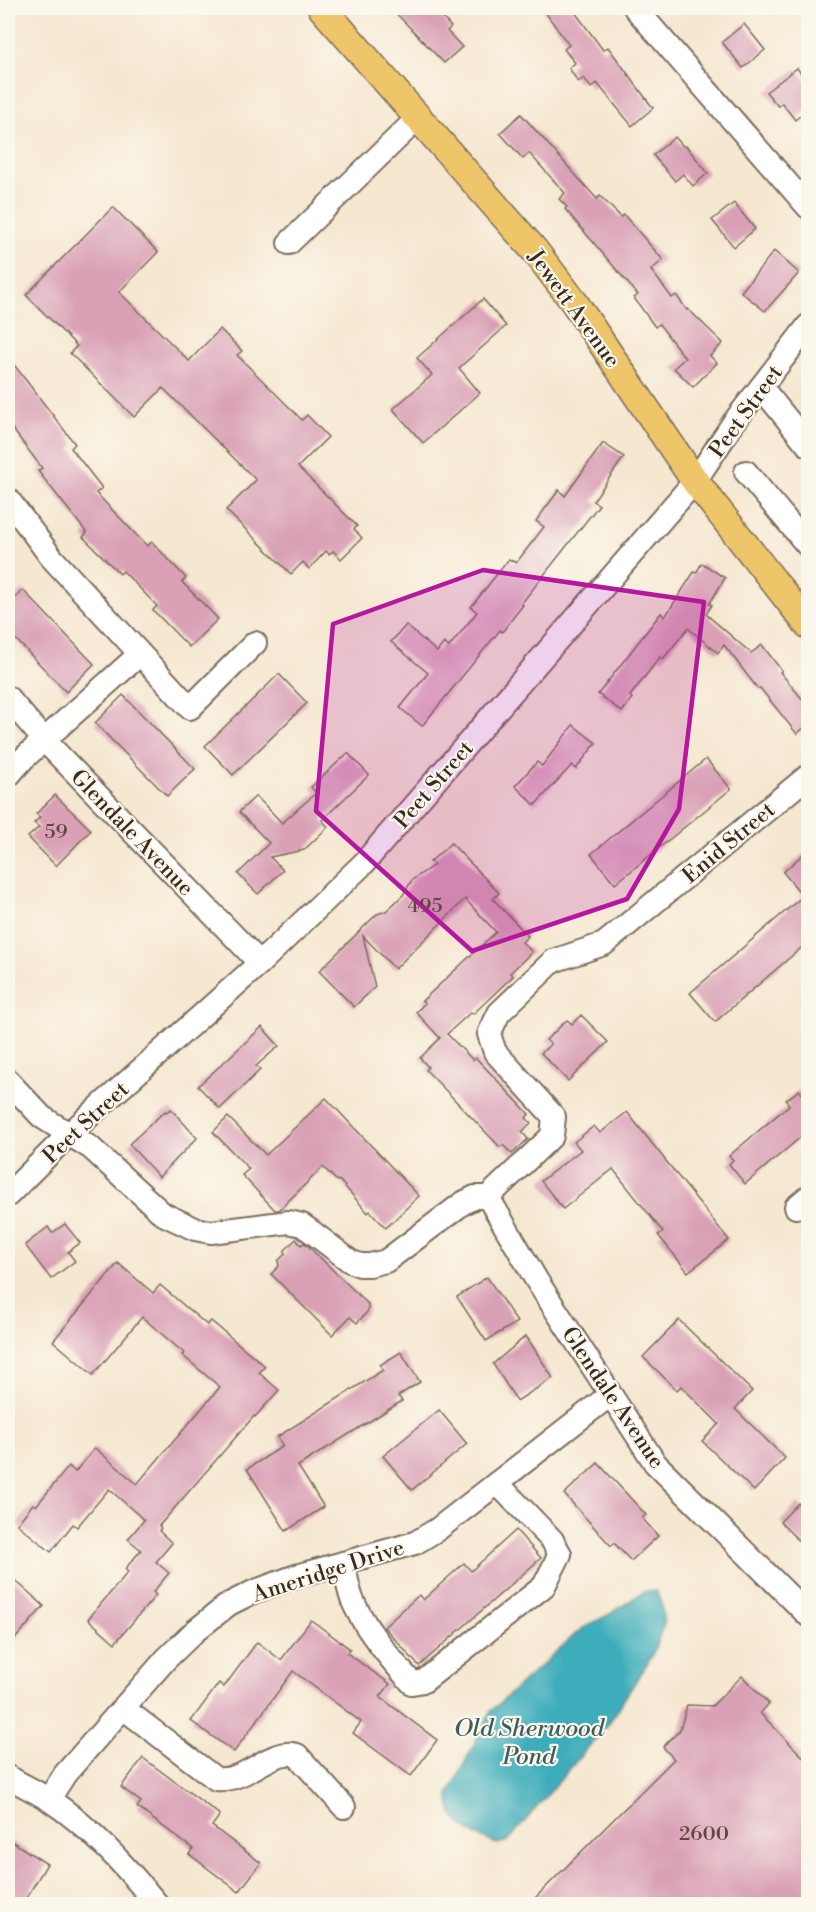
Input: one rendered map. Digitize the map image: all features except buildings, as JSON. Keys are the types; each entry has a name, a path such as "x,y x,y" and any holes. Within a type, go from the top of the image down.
{"main road":[{"name":"Jewett Avenue","path":"322,8 535,250 568,294 695,481 808,625"}],"street":[{"path":"635,8 808,207"},
{"path":"289,243 419,117"},
{"name":"Peet Street","path":"8,1195 68,1135 260,963 364,863 695,481 734,422 808,326"},
{"path":"761,387 808,445"},
{"path":"747,472 808,546"},
{"path":"8,499 51,557 190,708 255,643"},
{"path":"8,776 140,654"},
{"name":"Glendale Avenue","path":"8,698 45,741 260,963"},
{"name":"Enid Street","path":"492,1204 552,1136 554,1117 495,1052 489,1034 500,1013 553,961 604,944 808,776"},
{"path":"8,1081 42,1117 91,1148 163,1214 179,1223 211,1232 289,1222 302,1225 350,1261 360,1265 370,1265 386,1261 463,1203 475,1197 492,1204"},
{"name":"Glendale Avenue","path":"492,1204 537,1281 655,1463 808,1616"},
{"name":"Ameridge Drive","path":"49,1799 65,1774 166,1659 195,1631 229,1604 253,1592 296,1576 415,1543 438,1529 610,1395"},
{"path":"343,1563 352,1598 366,1623 412,1683 424,1681 544,1586 560,1554 552,1540 497,1483"},
{"path":"123,1708 216,1779 237,1778 280,1754 297,1755 344,1807"},
{"path":"8,1777 49,1799 105,1847 126,1867 157,1905"}],"highlighted area":[{"path":"483,570 704,602 679,809 627,899 472,951 316,811 333,624"}],"water":[{"name":"Old Sherwood Pond","path":"645,1591 656,1591 661,1601 664,1624 652,1656 609,1723 508,1841 497,1844 463,1827 452,1813 449,1794 490,1712 581,1629 610,1614"}]}
